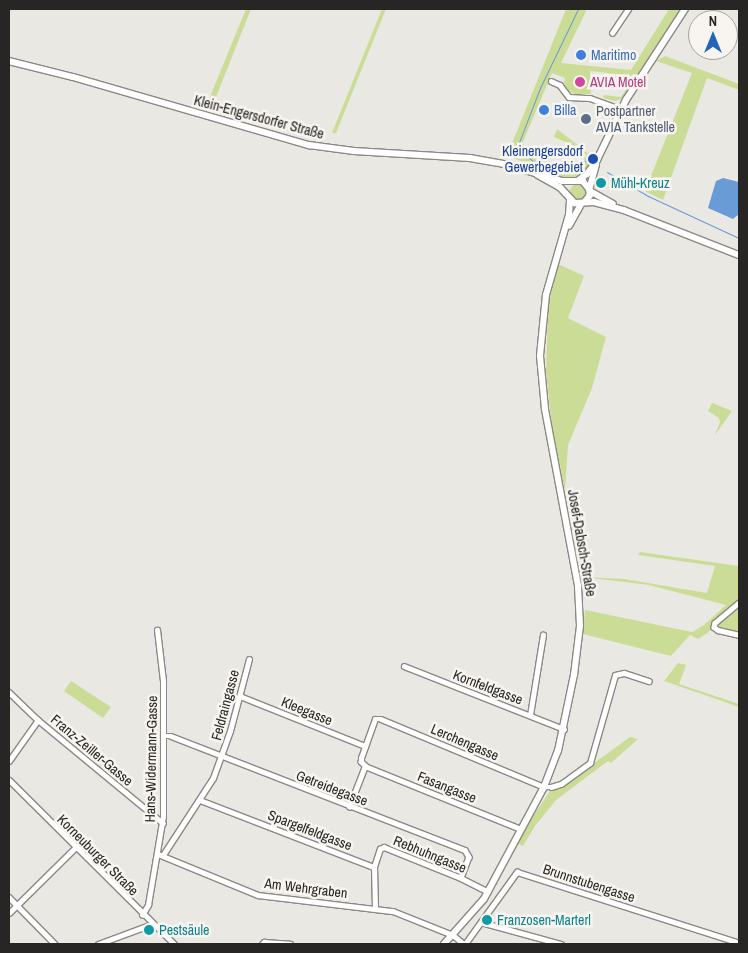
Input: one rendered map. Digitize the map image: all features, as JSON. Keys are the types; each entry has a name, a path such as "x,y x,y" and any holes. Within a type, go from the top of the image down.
{"main road":[{"path":"584,202 590,189 597,160 620,109 686,9"},
{"name":"Klein-Engersdorfer Straße","path":"9,61 87,81 299,143 354,151 470,158 504,164 562,181 577,180"},
{"path":"597,160 587,174 569,185 568,197 575,203 584,202 624,210 739,255"},
{"name":"Klein-Engersdorfer Straße","path":"538,175 568,197"},
{"path":"577,180 586,182 590,189 624,210"},
{"name":"Josef-Dabsch-Straße","path":"444,944 479,906 488,892 544,787 554,763 564,729 576,661 579,597 544,409 540,356 546,295 569,215 568,197"},
{"name":"Josef-Dabsch-Straße","path":"563,236 584,202"}],"street":[{"path":"612,33 628,9"},
{"path":"551,81 560,85 568,97 590,98 620,109"},
{"path":"739,603 714,624 717,630 739,635"},
{"name":"Hans-Widermann-Gasse","path":"142,915 148,908 160,855 163,823 163,681 157,630"},
{"path":"530,715 543,635"},
{"name":"Feldraingasse","path":"222,757 250,659"},
{"name":"Kornfeldgasse","path":"404,666 564,729"},
{"path":"544,787 561,784 590,763 615,676 624,673 650,681"},
{"name":"Franz-Zeiller-Gasse","path":"9,692 38,720 163,823"},
{"name":"Kleegasse","path":"240,696 365,746"},
{"name":"Lerchengasse","path":"365,746 377,719 544,787"},
{"path":"9,762 38,720"},
{"name":"Getreidegasse","path":"164,736 171,736 349,807 466,851 469,857 461,878"},
{"path":"349,807 365,766 360,761 365,746"},
{"path":"160,855 200,800 222,757"},
{"name":"Fasangasse","path":"365,766 521,829"},
{"name":"Korneuburger Straße","path":"9,780 142,915 174,944"},
{"name":"Spargelfeldgasse","path":"200,800 374,867"},
{"name":"Rebhuhngasse","path":"374,867 380,849 384,847 461,878 488,892"},
{"path":"9,913 75,848"},
{"name":"Am Wehrgraben","path":"160,855 258,894 394,910 453,935 465,944"},
{"path":"374,867 375,908"},
{"name":"Brunnstubengasse","path":"465,944 517,872 739,943"},
{"path":"9,897 55,944"},
{"path":"481,922 561,944"},
{"path":"98,944 152,924"},
{"path":"262,944 264,942 290,944"}],"green space":[{"path":"246,9 251,9 212,107 207,104"},
{"path":"382,9 386,9 336,133 332,133"},
{"path":"566,9 587,9 561,63 631,70 669,9 682,9 622,99 615,101 603,98 604,95 621,97 635,76 590,71 591,94 575,94 567,90 564,83 565,78 552,73 523,142 526,150 537,158 534,166 507,156"},
{"path":"665,56 739,84 739,90 707,78 663,200 645,191 692,73 656,61"},
{"path":"557,129 593,157 591,165 584,174 567,179 540,170 543,160 567,169 579,165 587,155 579,148 554,137"},
{"path":"579,183 585,186 588,192 585,198 579,201 573,198 570,192 573,186"},
{"path":"558,264 584,276 568,318 606,337 592,388 568,445 565,490 552,426 546,372 548,307"},
{"path":"712,403 732,411 715,435 720,422 719,418 708,411"},
{"path":"640,552 739,566 739,634 713,629 698,639 690,635 671,656 583,634 585,610 692,632 704,625 726,605 649,585 583,577 624,579 707,593 715,566 638,555"},
{"path":"678,663 686,665 679,684 739,704 739,707 664,681"},
{"path":"71,681 111,707 103,718 64,691"},
{"path":"630,737 638,739 611,763 608,761 556,800 535,826 523,846 515,843 550,791 561,787"}],"water":[{"path":"723,178 739,182 739,214 733,219 708,208 716,181"}],"waterway":[{"path":"578,9 540,88 518,145 523,153 533,161 562,172 577,170 585,161 591,159"},
{"path":"607,172 648,196 739,238"}],"place":[{"name":"Maritimo","path":"581,55"},
{"name":"AVIA Motel","path":"580,82"},
{"name":"Billa","path":"544,110"},
{"name":"Postpartner AVIA Tankstelle","path":"586,119"},
{"name":"Kleinengersdorf Gewerbegebiet","path":"593,159"},
{"name":"Mühl-Kreuz","path":"601,183"},
{"name":"Franzosen-Marterl","path":"487,920"},
{"name":"Pestsäule","path":"149,930"}]}
